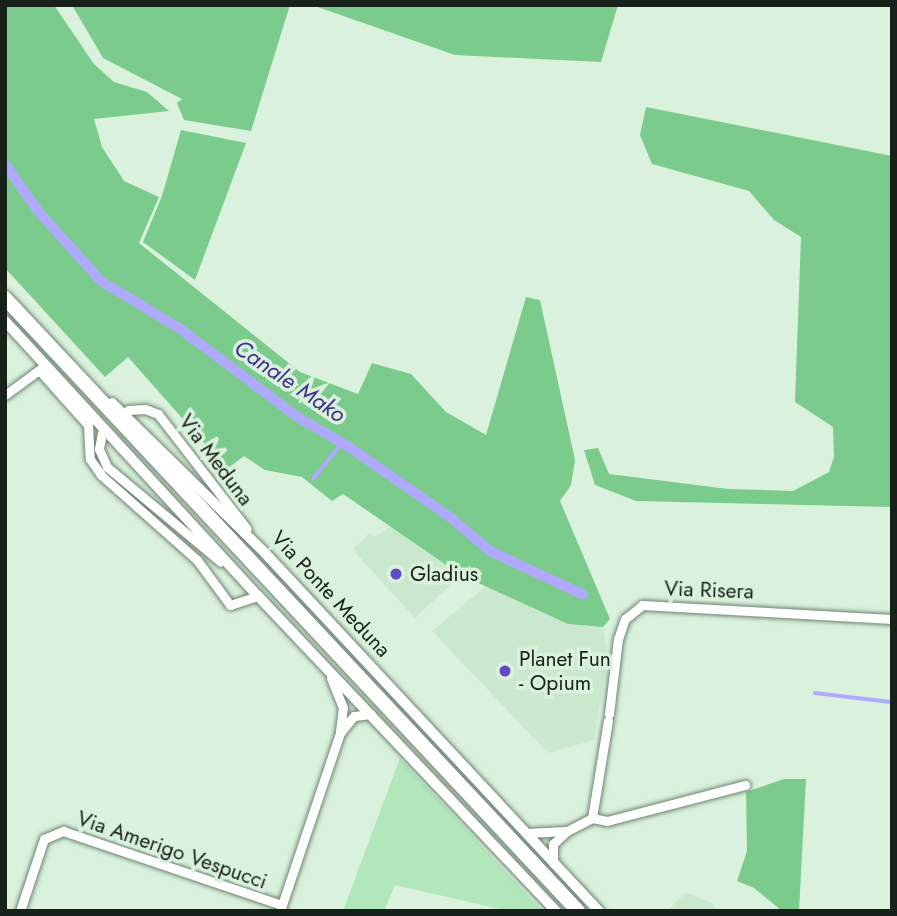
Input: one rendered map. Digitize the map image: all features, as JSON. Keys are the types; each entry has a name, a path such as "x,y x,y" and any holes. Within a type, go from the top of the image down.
{"main road":[{"name":"Via Ponte Meduna","path":"5,298 578,911"}],"street":[{"path":"5,321 88,425 90,459 101,475 197,560 230,605 258,596"},
{"name":"Via Ponte Meduna","path":"65,365 88,379 265,553 599,911"},
{"path":"5,395 42,367"},
{"path":"42,367 556,911"},
{"name":"Via Meduna","path":"128,410 145,408 158,414 265,553"},
{"path":"102,433 99,449 107,467 242,579"},
{"name":"Via Risera","path":"592,818 618,639 625,619 642,605 892,619"},
{"path":"318,659 341,697 340,733"},
{"path":"340,733 354,716 370,713"},
{"name":"Via Amerigo Vespucci","path":"20,911 44,839 63,831 281,908 340,733"},
{"path":"554,864 553,844 567,831 592,818 607,821 745,785"},
{"path":"526,833 567,831"}],"shaded area":[{"path":"391,526 461,575 415,618 353,550 369,533 375,537"},
{"path":"486,586 568,624 603,627 608,657 594,740 548,753 432,631"},
{"path":"686,892 712,903 717,911 667,911"}],"green space":[{"path":"5,5 54,5 94,64 114,82 147,92 169,111 94,119 102,147 124,181 159,197 139,243 300,372 358,394 372,363 411,374 446,412 486,435 526,297 540,300 575,460 571,485 560,501 610,619 603,627 568,624 461,575 343,494 332,501 302,477 265,470 244,456 227,469 128,357 105,377 5,268"},
{"path":"72,5 290,5 251,131 184,120 177,103 182,99 103,58"},
{"path":"312,5 618,5 601,62 455,55"},
{"path":"646,107 892,156 892,507 636,501 595,485 584,450 598,448 609,474 728,489 793,491 829,472 834,457 833,427 795,402 801,237 774,220 749,191 652,164 640,135"},
{"path":"181,130 246,143 195,280 143,242 162,196"},
{"path":"400,758 542,911 508,911 395,885 384,911 343,911"},
{"path":"784,779 806,779 799,911 782,911 754,888 737,881 747,851 746,792"}],"waterway":[{"name":"Canale Mako","path":"5,164 38,211 101,281 179,328 296,416 349,447 451,518 490,551 582,594"},
{"path":"313,479 342,443"},
{"name":"Canale Mako","path":"815,693 892,702"}],"place":[{"name":"Gladius","path":"396,574"},
{"name":"Planet Fun - Opium","path":"505,671"}]}
